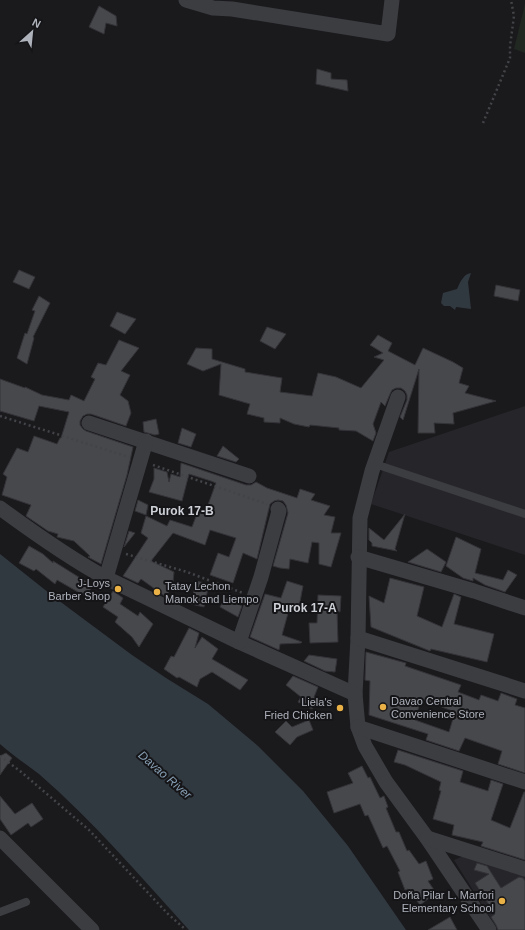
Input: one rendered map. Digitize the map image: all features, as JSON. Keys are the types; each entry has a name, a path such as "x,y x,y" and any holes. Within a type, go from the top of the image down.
{"street":[{"path":"186,0 213,8 232,9 388,34 392,0"},
{"path":"398,397 374,464 360,518 358,557 358,638 355,694 358,727 365,746 386,782 427,838 489,930"},
{"path":"89,423 249,476"},
{"path":"106,578 146,441"},
{"path":"0,508 26,527 106,578 239,642 355,694"},
{"path":"239,642 261,577 279,511 278,509"},
{"path":"358,557 474,591 525,608"},
{"path":"358,638 525,691"},
{"path":"358,727 525,782"},
{"path":"0,838 92,930"},
{"path":"427,838 525,869"}],"lane":[{"path":"374,464 525,514"},
{"path":"0,912 26,902"}],"path":[{"path":"483,123 510,58 514,16 511,0"},
{"path":"114,551 187,572 254,597"},
{"path":"0,756 20,771 89,830 168,914 186,930"}],"shaded area":[{"path":"525,4 525,53 514,49"},
{"path":"525,406 525,555 371,504 389,452"},
{"name":"Doña Pilar L. Marfori Elementary School","path":"468,854 525,873 525,930 498,930 454,860"}],"water":[{"path":"471,273 468,282 471,309 456,307 455,310 450,306 444,306 441,303 443,293 457,289 464,277"},
{"name":"Davao River","path":"0,554 54,597 132,655 208,704 258,746 303,791 348,846 406,930 189,930 78,810 39,774 0,744"}],"building":[{"path":"99,6 116,16 117,26 106,23 104,34 89,27"},
{"path":"317,69 331,73 331,79 347,80 348,91 316,84"},
{"path":"19,270 35,277 29,289 13,282"},
{"path":"496,285 520,290 518,301 494,296"},
{"path":"39,296 50,303 33,337 27,364 17,358 25,333 27,334 35,311 32,310"},
{"path":"117,312 136,319 125,334 110,326"},
{"path":"267,327 286,334 275,349 260,341"},
{"path":"378,335 392,343 388,351 415,365 423,348 453,362 463,368 459,383 469,386 465,393 496,401 453,413 454,424 434,423 435,433 418,433 419,369 403,420 400,417 407,400 405,391 401,388 396,388 392,390 385,406 381,402 373,424 376,433 373,441 356,431 339,430 339,428 310,425 309,427 294,424 280,418 280,423 264,422 264,418 247,414 250,404 219,395 221,364 203,371 187,364 196,348 212,349 212,359 245,369 245,372 282,378 280,392 312,396 318,373 336,377 361,388 384,360 374,357 383,353 370,345"},
{"path":"119,340 139,348 121,371 130,375 120,395 128,401 131,413 126,426 91,414 83,416 80,421 80,425 86,431 133,447 127,475 101,564 88,557 90,556 74,541 57,537 58,534 48,531 26,516 31,505 2,495 7,477 3,474 17,448 28,452 34,436 57,444 61,438 69,412 39,406 34,421 0,411 0,379 25,387 42,395 69,400 71,395 84,401 95,379 91,377 98,363 106,365"},
{"path":"156,419 159,434 155,435 144,432 143,422"},
{"path":"182,428 196,434 191,447 178,443"},
{"path":"223,446 239,459 236,462 217,456"},
{"path":"181,463 246,485 251,485 256,482 267,488 297,498 300,489 315,494 311,500 330,506 324,515 335,517 331,533 341,533 331,567 319,564 319,543 312,542 308,563 290,559 289,569 273,566 288,513 286,505 283,501 278,500 270,504 257,559 243,553 233,583 210,575 218,553 229,557 236,538 210,530 205,545 173,533 151,561 174,572 172,591 170,590 166,597 141,579 138,583 123,576 148,538 141,533 146,516 167,526 170,520 192,527 198,511 205,513 216,483 211,481 189,474 182,501 149,492 154,479 154,468 167,472 169,482 171,474 180,477"},
{"path":"138,500 148,505 146,515 135,511"},
{"path":"405,514 395,549 397,551 372,546 372,543 369,540 369,528 384,540"},
{"path":"129,531 135,533 124,547"},
{"path":"456,537 481,549 475,573 503,580 508,570 517,575 505,592 485,585 473,578 473,581 463,578 446,566"},
{"path":"29,546 43,554 53,563 53,561 93,586 85,596 57,580 55,584 36,569 34,571 19,563"},
{"path":"427,549 446,562 441,572 408,562"},
{"path":"390,578 424,587 417,616 442,627 454,594 461,597 454,624 494,634 487,662 431,649 430,651 371,627 369,596 384,603"},
{"path":"196,581 209,584 204,607 191,604"},
{"path":"287,581 303,586 299,607 290,606 282,635 302,642 280,644 279,650 250,637 265,594 281,598"},
{"path":"113,591 123,598 120,604 138,616 140,612 153,624 139,647 132,637 115,622 118,617 103,607"},
{"path":"318,595 341,596 340,612 337,611 338,642 310,643 309,623 317,623"},
{"path":"225,598 242,606 238,617 220,607"},
{"path":"189,628 199,633 195,648 202,637 218,649 212,659 248,680 240,690 212,672 200,679 197,687 179,677 177,678 164,669 171,656 174,657"},
{"path":"366,652 406,663 405,666 461,685 458,692 479,700 481,695 498,701 501,693 517,699 515,705 525,708 525,773 498,764 502,751 465,738 459,751 426,740 428,734 369,715 370,681 365,680","holes":["421,699 455,712 449,732 415,720"]},
{"path":"309,655 337,659 335,672 325,671 304,661"},
{"path":"293,676 318,687 314,697 317,699 312,709 298,702 301,697 286,685"},
{"path":"309,720 313,730 297,737 290,745 275,732 286,721 292,727"},
{"path":"398,750 463,771 460,782 488,791 491,780 503,784 491,820 510,828 525,792 525,860 481,846 483,842 452,835 454,825 433,819 441,791 439,790 441,782 405,765 394,762"},
{"path":"6,753 12,758 0,775 0,756"},
{"path":"362,766 368,778 370,777 380,798 384,796 388,807 386,808 396,832 399,832 407,851 409,850 419,864 426,861 433,879 428,881 436,893 420,905 408,889 405,890 398,872 400,871 387,846 383,848 368,815 365,816 360,804 334,813 327,792 353,783 348,773"},
{"path":"0,796 15,814 32,803 43,819 31,827 28,823 11,835 0,819"},
{"name":"Doña Pilar L. Marfori Elementary School","path":"477,863 487,866 501,888 519,877 523,878 525,881 525,930 498,930 491,917 495,914 475,883 489,874 474,870"},
{"path":"450,917 457,930 428,930"}],"place":[{"name":"J-Loys Barber Shop","path":"118,589"},
{"name":"Tatay Lechon Manok and Liempo","path":"157,592"},
{"name":"Davao Central Convenience Store","path":"383,707"},
{"name":"Liela's Fried Chicken","path":"340,708"},
{"name":"Doña Pilar L. Marfori Elementary School","path":"502,901"}],"district":[{"name":"Purok 17-B","path":"182,511"},
{"name":"Purok 17-A","path":"305,608"}]}
